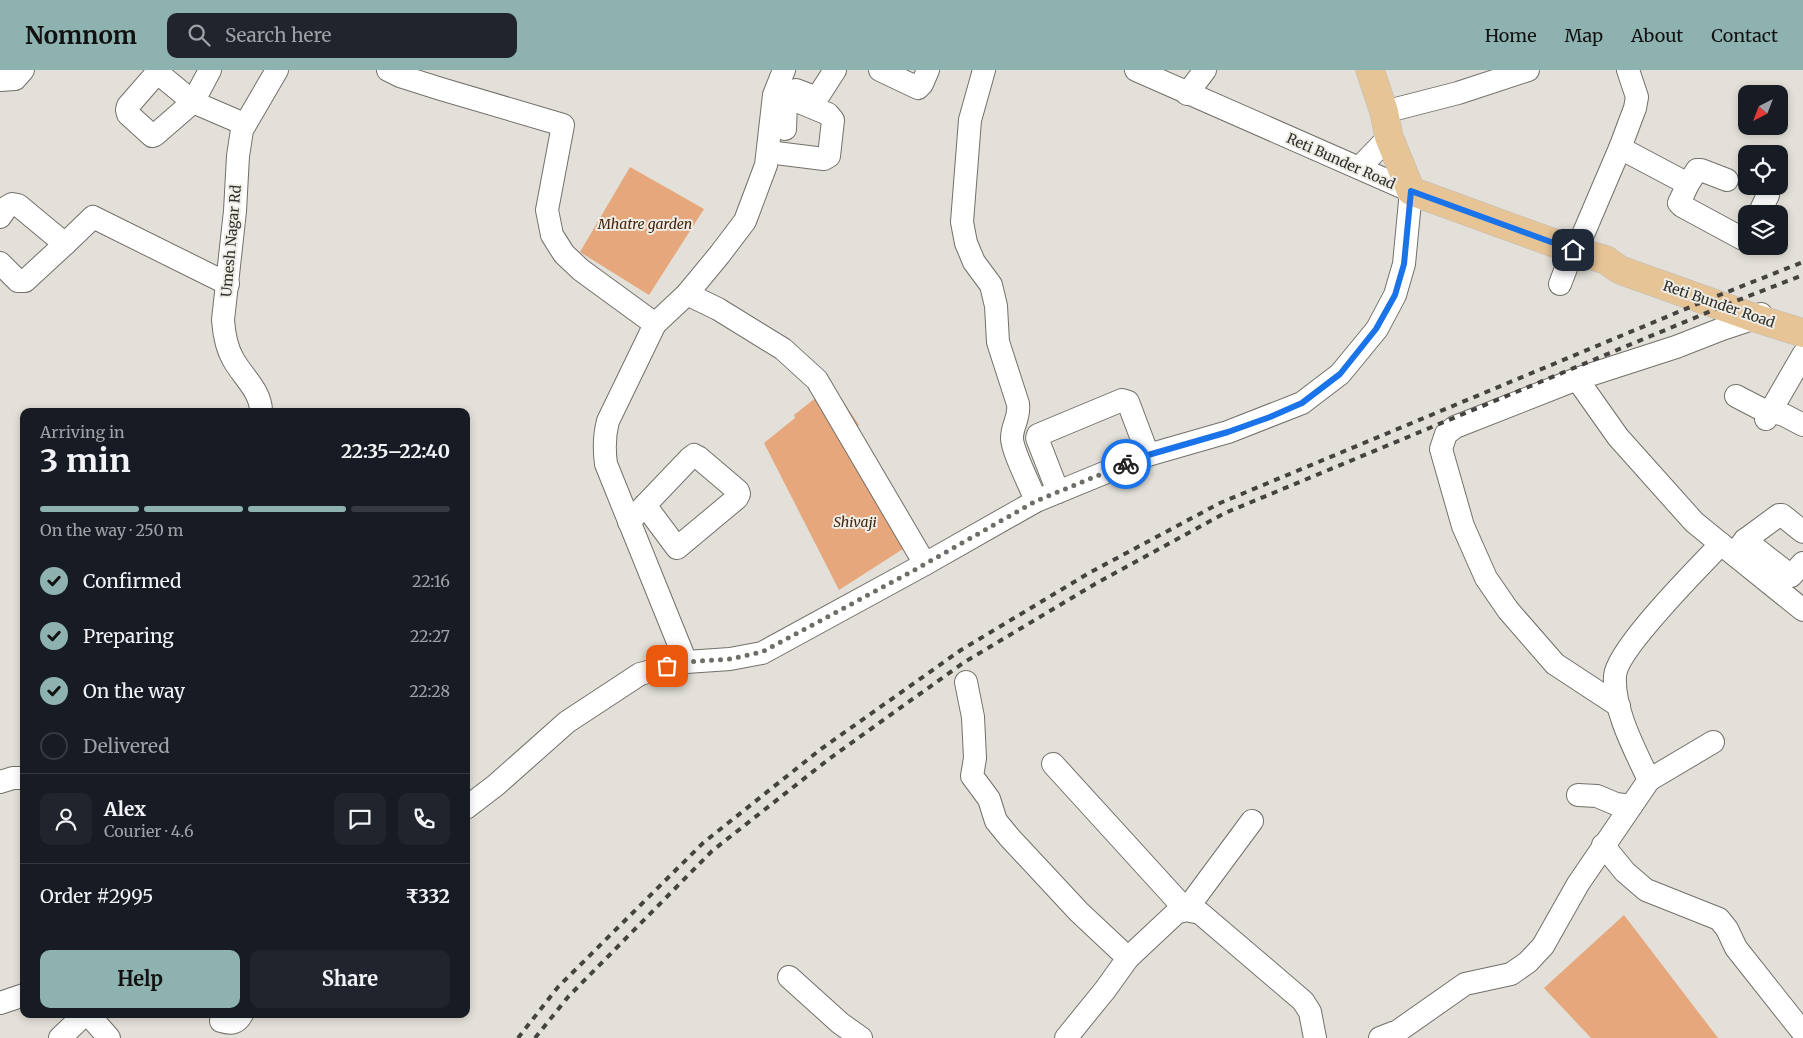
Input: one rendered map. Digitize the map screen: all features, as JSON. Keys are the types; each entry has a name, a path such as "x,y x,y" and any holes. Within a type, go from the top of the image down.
{"main road":[{"path":"1370,70 1411,191"},
{"name":"Reti Bunder Road","path":"1411,191 1606,260 1620,270 1760,315 1803,333"},
{"path":"1760,315 1803,322"}],"street":[{"path":"0,80 15,79 24,70"},
{"path":"210,70 193,102 244,124"},
{"name":"Umesh Nagar Rd","path":"264,408 232,358 224,331 223,320 235,211 238,156 244,124 276,70"},
{"path":"388,70 400,76 449,92 563,125 547,210 552,235 564,254 581,270 655,324"},
{"path":"686,662 606,464 604,449 605,433 608,421 655,324 687,294 745,221 766,165 776,153 774,95 784,70"},
{"path":"799,70 791,85 792,87 814,98 820,96 834,70"},
{"path":"880,70 918,88 922,84 928,70"},
{"path":"984,70 970,120 962,222 966,243 991,285 996,306 998,342 1020,414 1013,429 1013,444 1036,501"},
{"name":"Reti Bunder Road","path":"1136,70 1411,191"},
{"path":"1187,94 1204,70"},
{"path":"1359,168 1387,124 1458,93 1528,70"},
{"path":"1560,284 1620,148 1631,118 1637,97 1628,70"},
{"path":"1620,148 1688,184"},
{"path":"1727,180 1702,170 1694,172 1679,203 1738,236"},
{"path":"470,805 496,785 567,722 640,674 686,662 730,659 762,652 925,564 1036,501 1148,455 1228,432 1302,403 1340,374 1376,329 1395,295 1404,264 1411,191"},
{"path":"0,217 7,207 12,204 18,205 65,244"},
{"path":"0,263 18,280 25,281 93,217 228,284"},
{"path":"687,294 718,309 783,349 817,380 925,564"},
{"path":"1619,706 1555,664 1508,610 1486,578 1463,526 1441,449 1442,440 1446,434 1456,427 1576,379 1676,347 1760,315"},
{"path":"1768,415 1803,355"},
{"path":"1576,379 1618,437 1688,516 1733,546 1791,576 1803,563"},
{"path":"1736,396 1768,415 1784,415 1803,425"},
{"path":"1058,492 1037,438 1038,435 1122,400 1128,402 1148,455"},
{"path":"629,522 645,504"},
{"path":"1649,780 1629,739 1619,706 1614,675 1619,660 1636,637 1733,546 1780,515 1803,532"},
{"path":"1733,546 1803,610"},
{"path":"966,682 974,717 976,758 972,776 989,799 996,821 1079,912 1128,958"},
{"path":"1380,1038 1398,1031 1465,984 1512,974 1528,962 1543,946 1578,884 1649,780 1713,742"},
{"path":"1053,764 1186,910"},
{"path":"0,782 20,778"},
{"path":"1578,795 1597,796 1616,804 1631,806"},
{"path":"1186,910 1252,821"},
{"path":"1603,845 1625,872 1646,890 1719,919 1727,929 1736,948 1802,1030"},
{"path":"1066,1038 1128,958 1176,913 1186,910 1200,913 1304,1001 1310,1012 1314,1038"},
{"path":"789,977 834,1030 861,1038"},
{"path":"0,1003 20,996"},
{"path":"60,1038 82,1018"},
{"path":"91,1018 109,1038"},
{"path":"221,1021 232,1024 237,1022 240,1018"}],"green space":[{"name":"Mhatre garden","path":"630,167 704,209 649,295 580,252"},
{"name":"Shivaji","path":"832,385 859,425 855,429 917,540 839,590 764,443 795,418 794,415"},
{"path":"1624,915 1718,1038 1591,1038 1544,988"}],"railway":[{"path":"518,1038 558,987 703,843 821,749 961,650 1089,573 1220,503 1707,300 1803,262"},
{"path":"535,1038 568,997 712,851 829,759 963,663 1095,584 1225,513 1723,306 1803,275"}],"way so far":[{"path":"667,666 686,662 730,659 762,652 980,534 1036,501 1126,464"}],"route":[{"path":"1126,464 1148,455 1228,432 1270,417 1302,403 1340,374 1376,329 1395,295 1404,264 1411,191 1573,250"}]}
